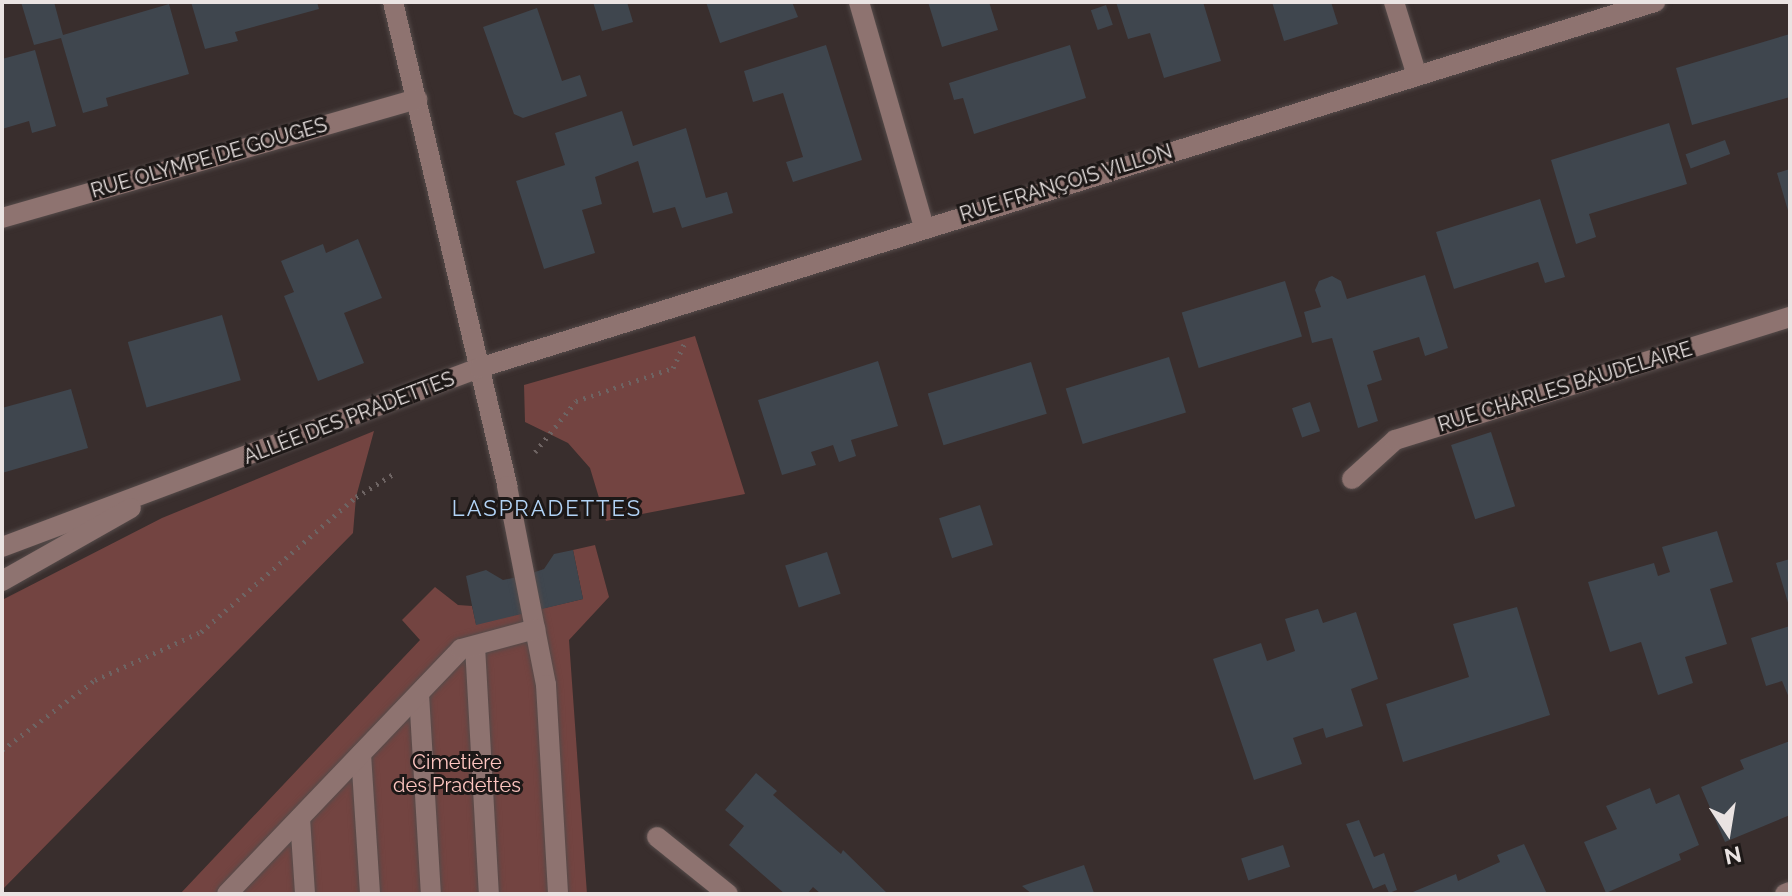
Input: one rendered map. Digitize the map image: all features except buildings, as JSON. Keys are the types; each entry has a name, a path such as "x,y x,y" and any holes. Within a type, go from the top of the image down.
{"street":[{"name":"ALLÉE DES PRADETTES","path":"2,547 156,492 479,368 393,2"},
{"path":"859,2 924,227"},
{"path":"1394,2 1417,76"},
{"name":"RUE FRANÇOIS VILLON","path":"479,368 1655,2"},
{"name":"RUE OLYMPE DE GOUGES","path":"2,218 417,99"},
{"name":"RUE CHARLES BAUDELAIRE","path":"1352,479 1395,440 1790,317"},
{"path":"479,368 507,486 546,685 558,894"},
{"path":"2,581 156,492"},
{"path":"227,894 244,886 300,818 461,649 535,629"},
{"path":"475,646 489,894"},
{"path":"419,694 431,894"},
{"path":"361,754 370,894"},
{"path":"300,818 305,894"},
{"path":"657,837 728,894"}],"path":[{"path":"507,486 576,401 673,368 707,296"},
{"path":"2,750 95,680 201,632 356,497 395,473"}],"green space":[{"path":"695,336 745,494 606,521 590,468 568,443 525,422 524,385"},
{"path":"374,431 356,497 353,533 2,890 2,600 162,518"},
{"name":"Cimetière des Pradettes","path":"595,545 609,597 569,640 587,894 180,894 420,640 402,620 435,587 458,605 472,606 476,624 583,599 573,550"}],"district":[{"name":"LASPRADETTES","path":"547,509"}]}
